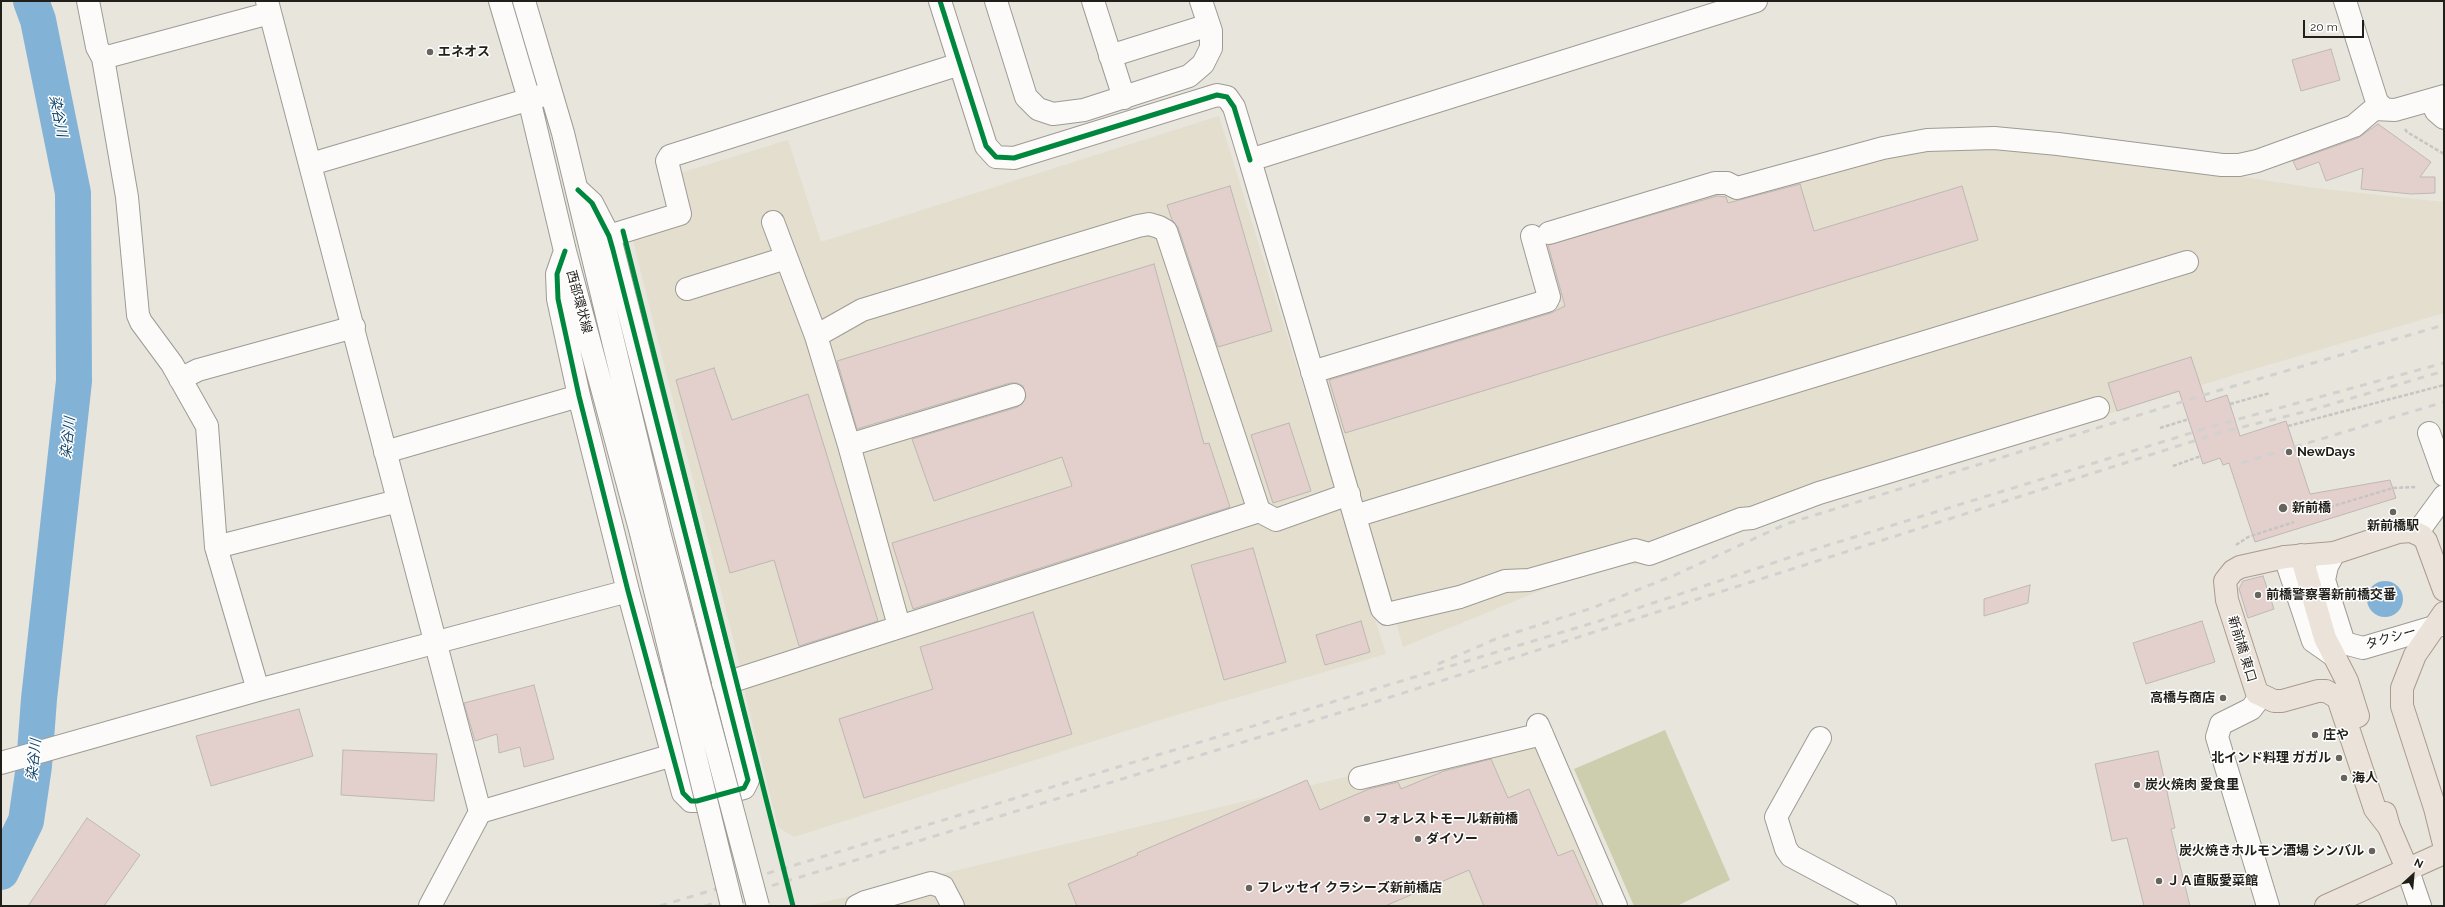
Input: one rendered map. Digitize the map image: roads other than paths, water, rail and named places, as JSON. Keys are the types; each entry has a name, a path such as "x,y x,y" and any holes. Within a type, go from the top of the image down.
{"main road":[{"name":"新前橋 東口","path":"2389,827 2375,809 2338,698 2322,691 2282,702 2261,696 2253,684 2227,600 2225,581 2233,571 2240,567 2293,556 2334,553 2398,532 2412,531 2417,533"},
{"path":"2417,533 2422,536 2429,549 2444,590"},
{"path":"2442,620 2418,650 2407,669 2402,688 2402,706 2435,808 2444,844"},
{"name":"新前橋 東口","path":"2333,655 2347,680 2389,827 2408,871"},
{"path":"2326,906 2444,854"}],"street":[{"path":"88,1 97,47 103,58 127,197 138,315 141,322 180,378 207,426 216,547 258,690"},
{"name":"西部環状線","path":"500,1 529,99 565,251 650,532"},
{"name":"西部環状線","path":"524,1 552,92 578,190 650,532"},
{"path":"940,1 986,146 996,157 1014,158 1217,95 1227,97 1234,107 1382,609 1387,614 1460,597 1506,581 1529,580 1635,550 1649,554 1741,519 1752,518 1819,493 2098,408"},
{"path":"1093,1 1124,98"},
{"path":"1003,3 1026,97 1038,109 1053,114 1065,114 1124,98 1189,76 1196,71 1203,64 1211,48 1208,25 1201,1"},
{"path":"1250,160 1756,1"},
{"path":"2345,1 2377,102 2384,109"},
{"path":"103,58 268,7 354,327 385,452 480,812 430,906"},
{"path":"1110,56 1208,25"},
{"path":"609,236 680,214 667,161 670,156 960,64"},
{"path":"311,164 552,92"},
{"path":"1312,372 1547,301 1549,297 1541,235 1715,183 1727,183 1737,188 1883,148 1927,140 1994,138 2058,144 2222,165 2239,165 2257,161 2354,126 2374,109 2394,110 2438,98 2436,111 2444,118"},
{"path":"565,251 557,274 557,287 579,396 628,591 674,755 683,793 691,801 744,788 747,785 748,780 722,684 609,236 592,203 578,190"},
{"path":"773,222 816,336 849,445 899,626"},
{"path":"816,336 862,310 1138,226 1149,224 1166,231 1259,511 1276,520 1349,494"},
{"path":"687,289 786,258"},
{"path":"1355,516 2186,262"},
{"path":"180,378 198,370 354,327"},
{"path":"849,445 1014,395"},
{"path":"385,452 579,396"},
{"path":"2429,433 2444,475"},
{"path":"2417,533 2444,496"},
{"path":"216,547 398,501"},
{"path":"722,684 1259,511"},
{"path":"650,532 732,906"},
{"path":"650,532 758,906"},
{"name":"タクシー","path":"2334,553 2327,566 2324,580 2344,643 2362,648 2442,620"},
{"path":"2293,556 2313,641 2333,655"},
{"path":"1,763 258,690 628,591"},
{"path":"2261,696 2251,709 2221,724 2217,737 2268,906"},
{"path":"1360,778 1540,730 1616,906"},
{"path":"1820,738 1776,817 1786,849 1791,856 1885,906"},
{"path":"480,812 674,755"},
{"path":"2408,871 2420,906"},
{"path":"857,906 865,902 931,883 943,887 953,906"}],"water":[{"path":"2388,581 2398,586 2402,592 2402,606 2398,612 2392,616 2382,617 2372,612 2368,606 2367,596 2372,586 2378,582"}],"waterway":[{"name":"染谷川","path":"1,872 26,821 34,766 39,699 74,381 73,193 38,20 31,1"}],"railway":[{"path":"1438,664 1498,638 1592,608 1675,575 1786,524 2217,391 2444,325"},
{"path":"660,906 1599,621 1806,552 2217,425 2444,363"},
{"path":"705,906 1378,701 2222,432 2308,411 2444,371"},
{"path":"2241,463 2444,402"}],"place":[{"name":"エネオス","path":"430,52"},
{"name":"NewDays","path":"2289,452"},
{"name":"新前橋","path":"2283,508"},
{"name":"新前橋駅","path":"2393,512"},
{"name":"前橋警察署新前橋交番","path":"2258,595"},
{"name":"高橋与商店","path":"2223,698"},
{"name":"庄や","path":"2315,735"},
{"name":"北インド料理 ガガル","path":"2339,758"},
{"name":"海人","path":"2344,778"},
{"name":"炭火焼肉 愛食里","path":"2137,785"},
{"name":"フォレストモール新前橋","path":"1367,819"},
{"name":"ダイソー","path":"1418,839"},
{"name":"炭火焼きホルモン酒場 シンバル","path":"2372,851"},
{"name":"ＪＡ直販愛菜館","path":"2159,881"},
{"name":"フレッセイ クラシーズ新前橋店","path":"1249,888"}]}
